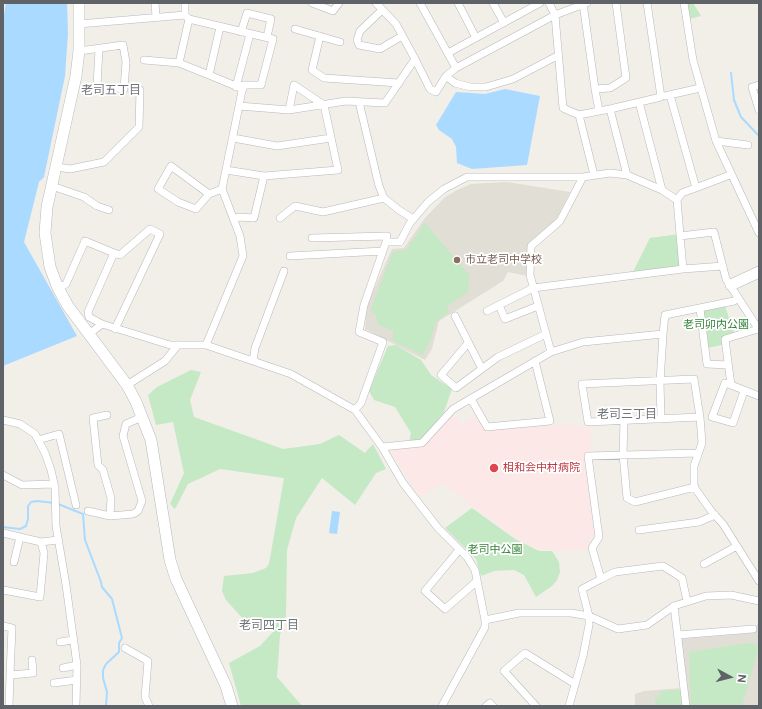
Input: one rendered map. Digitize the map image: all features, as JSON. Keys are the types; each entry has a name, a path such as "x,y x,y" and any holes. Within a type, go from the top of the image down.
{"street":[{"path":"79,3 79,51 71,107 47,207 45,233 50,267 58,288 68,306 126,385 136,402 150,440 170,560 176,579 226,686 232,706"},
{"path":"155,3 156,17"},
{"path":"179,63 187,17 185,3"},
{"path":"312,3 333,11 339,3"},
{"path":"376,3 396,24 430,89 436,92 446,76 456,68 555,15 585,3 599,111"},
{"path":"420,3 456,68"},
{"path":"458,3 476,38"},
{"path":"493,3 504,23"},
{"path":"448,54 504,23 529,6 540,3"},
{"path":"549,3 555,15 557,56 563,108 579,115 700,88"},
{"path":"595,89 610,88 626,78 616,3"},
{"path":"648,3 661,97"},
{"path":"684,3 700,88 716,141 730,175 757,221 759,233"},
{"path":"382,10 360,31 357,40 359,45 380,49 402,36"},
{"path":"241,32 247,13 271,19 267,38"},
{"path":"79,24 156,17 187,17 220,27 273,39 261,85 243,85 240,88"},
{"path":"208,75 220,27"},
{"path":"295,29 340,42"},
{"path":"206,345 243,256 240,236 222,189 239,106 240,88 250,34"},
{"path":"320,36 312,70 324,78 399,83"},
{"path":"79,51 124,45 126,62 124,88 97,86 99,49"},
{"path":"446,76 455,82 470,87 486,87 513,79 557,56"},
{"path":"239,106 289,110 346,101 385,103 415,59"},
{"path":"144,60 179,63 240,88"},
{"path":"226,170 264,176 338,170 324,105 294,85 289,110"},
{"path":"759,85 752,87 759,110"},
{"path":"57,167 70,169 104,162 139,127 140,90"},
{"path":"670,95 696,188"},
{"path":"359,102 379,186 384,198 413,219"},
{"path":"639,102 662,190"},
{"path":"610,109 627,175"},
{"path":"579,115 594,175"},
{"path":"232,138 277,146 331,138"},
{"path":"716,141 748,145"},
{"path":"209,194 171,166 158,189 178,202 196,208 209,194 222,189"},
{"path":"386,242 400,242 413,219 444,188 467,177 583,177 610,173 627,175 662,190 677,200"},
{"path":"683,269 677,200 682,193 730,175"},
{"path":"234,219 239,217 254,218 264,176"},
{"path":"551,352 530,275 531,246 560,221 583,177"},
{"path":"52,186 84,197 97,206 109,210"},
{"path":"280,218 295,206 323,212 384,198"},
{"path":"58,288 66,284 85,241 120,255 150,229 160,234 115,329"},
{"path":"680,236 714,232 726,279 759,330 724,339 731,386"},
{"path":"312,238 387,236 383,252 364,305 359,332 382,342 361,403 355,410"},
{"path":"114,252 88,312 89,317 115,329 170,345 206,345 290,374 355,410 382,447 403,483 438,528 459,550 475,570 485,620 484,627 442,706"},
{"path":"290,256 383,252"},
{"path":"487,311 533,288 683,269 723,266"},
{"path":"252,361 255,348 284,271"},
{"path":"731,285 759,272"},
{"path":"661,419 660,382 665,315 700,309 734,301 738,298"},
{"path":"499,305 501,320 538,306"},
{"path":"700,309 707,364 728,365"},
{"path":"455,316 482,369"},
{"path":"89,334 102,324"},
{"path":"468,343 441,375 456,388 498,357 546,334"},
{"path":"382,447 422,443 453,409 551,352 583,342 663,334"},
{"path":"126,385 165,361 178,345"},
{"path":"471,399 486,427 550,421 535,362"},
{"path":"700,417 588,422 582,384 660,382 694,379 700,417 702,442 694,466 695,487 723,524 759,581"},
{"path":"744,390 733,423 712,417 725,383 731,386 744,390 759,396"},
{"path":"108,416 94,418 98,465 103,470 111,498 110,516"},
{"path":"88,511 110,516 133,514 138,511 141,506 142,501 123,436 126,424 142,418"},
{"path":"3,420 20,424 30,429 38,440 48,461 54,484 56,526 76,665 76,706"},
{"path":"624,420 622,455 627,498 635,502 695,487"},
{"path":"38,440 59,434 76,506"},
{"path":"601,579 592,548 599,537 588,456 698,454"},
{"path":"3,475 22,485 54,484"},
{"path":"639,530 699,522 715,515"},
{"path":"3,533 41,542 58,540"},
{"path":"14,562 20,537"},
{"path":"3,590 40,597 44,553 41,542"},
{"path":"704,564 737,546"},
{"path":"459,550 425,591 445,609 477,582"},
{"path":"568,706 583,656 589,616 582,589 615,572 663,566 682,578 687,601"},
{"path":"485,620 518,613 571,613 589,616 618,629 647,625 674,606 706,596 731,595 759,601"},
{"path":"674,606 686,706"},
{"path":"3,626 12,628 9,706"},
{"path":"678,635 753,629"},
{"path":"60,642 73,640"},
{"path":"125,648 148,661 145,697 148,706"},
{"path":"536,706 504,671 525,654 575,684"},
{"path":"10,676 33,673 32,660"},
{"path":"63,668 76,665"},
{"path":"54,683 77,680"},
{"path":"486,706 490,703 493,706"}],"shaded area":[{"name":"市立老司中学校","path":"507,182 570,192 556,220 529,246 527,276 508,272 503,281 439,321 432,349 425,360 365,329 367,305 392,249 404,248 425,218 444,198 457,190 471,184"},
{"name":"相和会中村病院","path":"454,414 461,424 477,416 485,430 571,424 573,427 591,427 591,453 584,454 595,535 588,544 587,550 540,550 517,539 442,483 420,497 389,450 424,445"},
{"path":"759,619 759,706 687,706 681,639 754,633"},
{"path":"682,688 683,706 635,706 635,694 644,691"}],"green space":[{"path":"686,3 693,3 701,16 689,19"},
{"path":"425,223 469,275 468,292 447,306 449,312 436,322 429,344 422,355 392,340 394,331 379,325 376,314 370,311 393,252 406,250"},
{"path":"680,234 683,269 631,276 650,238"},
{"name":"老司卯内公園","path":"724,303 735,336 725,344 704,349 700,309"},
{"path":"396,345 421,360 431,375 452,389 444,412 421,441 409,442 411,433 395,407 374,400 369,391 388,346"},
{"path":"191,370 201,372 190,400 194,417 283,449 320,444 339,435 365,453 373,444 386,469 376,473 355,505 322,478 296,518 287,550 286,615 280,635 277,677 302,706 241,706 229,663 260,646 274,631 271,622 257,631 253,630 226,600 222,591 224,576 253,573 266,568 269,564 284,478 220,469 188,484 175,509 170,504 184,473 173,422 156,425 148,395 157,387"},
{"name":"老司中公園","path":"472,508 515,539 539,551 552,551 559,562 560,572 557,580 552,586 536,597 524,575 514,570 494,571 481,576 476,559 445,528"},
{"path":"750,643 759,646 742,706 691,706 689,652"},
{"path":"681,690 682,706 655,706 655,697 660,697 660,691"}],"water":[{"path":"6,3 67,3 68,33 65,76 44,177 39,182 24,242 77,336 3,366 3,21"},
{"path":"505,89 540,96 527,165 472,169 457,163 456,147 452,139 439,130 436,125 456,92 485,94"},
{"path":"332,511 340,512 337,534 329,533"}],"waterway":[{"path":"731,73 734,100 741,117 759,136"},
{"path":"3,527 20,529 26,526 28,519 28,506 31,502 37,501 54,503"},
{"path":"58,504 83,514 85,540 102,587 112,599 122,638 119,643 119,652 106,664 103,670 103,678 107,692 106,706"}],"place":[{"name":"市立老司中学校","path":"457,260"},
{"name":"相和会中村病院","path":"494,468"}],"district":[{"name":"老司五丁目","path":"111,90"},
{"name":"老司三丁目","path":"627,414"},
{"name":"老司四丁目","path":"269,625"}]}
